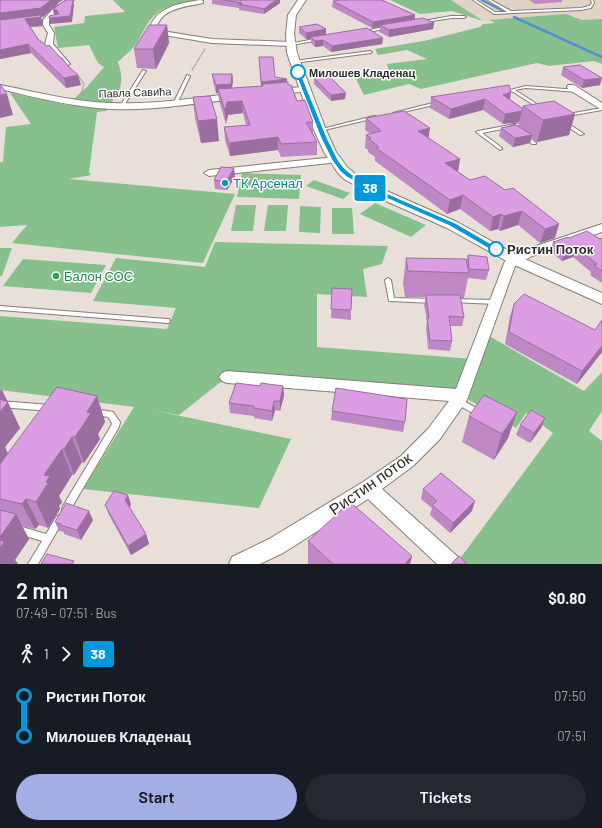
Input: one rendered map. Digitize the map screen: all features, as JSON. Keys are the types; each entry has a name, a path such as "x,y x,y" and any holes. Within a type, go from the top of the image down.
{"street":[{"path":"66,64 49,44 51,33 46,25 49,15 71,0"},
{"path":"302,0 292,15 291,44 294,62 320,130 335,160 346,173 366,186 452,225 514,260 602,299"},
{"path":"201,2 166,11 153,25 152,31 212,40 291,44"},
{"path":"38,20 49,19"},
{"path":"0,87 75,102"},
{"path":"268,93 304,89"},
{"path":"574,89 602,108"},
{"name":"Павла Савића","path":"75,102 122,106 247,95"},
{"path":"209,173 335,160"},
{"path":"514,260 528,253 602,228"},
{"name":"Ристин поток","path":"239,564 276,546 369,488 407,461 434,434 460,398 507,268 514,260"},
{"path":"227,377 460,398"},
{"path":"369,488 451,564"}],"lane":[{"path":"474,0 494,13 581,9 590,7 593,3 592,0"},
{"path":"489,0 512,13"},
{"path":"415,22 464,16"},
{"path":"355,33 392,26"},
{"path":"291,44 326,38"},
{"path":"294,62 370,52"},
{"path":"122,106 144,71"},
{"path":"176,102 188,76"},
{"path":"544,110 512,90 526,87 574,89"},
{"path":"387,115 438,103"},
{"path":"564,116 602,108"},
{"path":"320,130 379,116"},
{"path":"563,121 582,134"},
{"path":"500,149 478,132 533,122"},
{"path":"510,126 516,130"},
{"path":"522,135 534,143"},
{"path":"388,280 391,300 439,301"},
{"path":"447,301 494,302"},
{"path":"0,308 167,321"},
{"path":"460,398 484,416"},
{"path":"0,404 57,409 53,415"},
{"path":"33,564 115,427 116,422 110,414 84,410"},
{"path":"7,527 48,539"}],"path":[{"path":"188,76 208,45"},
{"name":"Павла Савића","path":"66,64 82,79 84,84 84,89 75,102"}],"shaded area":[{"path":"451,0 602,0 602,19 582,20 566,14 483,21"}],"green space":[{"path":"113,0 199,0 174,5 156,14 147,25 134,47 118,62 121,83 118,93 106,111 97,112 89,172 91,175 69,179 235,194 203,263 12,243 27,225 0,227 0,162 3,162 6,127 31,124 10,93 67,105 87,87 104,67 98,63 89,45 58,48 54,27 84,23 85,16 125,12"},
{"path":"390,0 451,0 483,21 452,11 420,14"},
{"path":"566,14 582,20 602,19 602,64 594,61 549,66 537,63 421,89 409,84 364,95 355,77 389,73 387,64 427,59 407,50 378,55 375,49 424,41 480,27 483,24 495,23 489,20"},
{"path":"242,173 301,175 299,199 237,197"},
{"path":"314,180 350,193 343,199 306,186"},
{"path":"375,203 426,225 411,237 360,214"},
{"path":"236,205 256,205 253,231 231,231"},
{"path":"268,205 288,205 286,231 264,231"},
{"path":"300,206 321,207 320,233 299,232"},
{"path":"332,208 352,208 354,234 332,234"},
{"path":"215,242 388,246 382,264 363,269 367,297 317,294 317,347 474,359 484,333 584,391 602,372 602,411 589,431 602,441 602,564 456,564 553,433 526,413 516,428 461,395 227,377 179,415 152,410 291,439 259,508 83,489 134,407 0,390 0,316 167,329 176,308 93,301 116,258 205,267"},
{"path":"0,248 12,248 2,276 0,276"},
{"name":"Балон СОС","path":"23,259 106,265 91,293 3,286"}],"building":[{"path":"0,0 51,0 41,8 0,13"},
{"path":"66,0 73,0 70,16 49,18 49,16 59,14 57,10 53,10"},
{"path":"224,0 241,1 276,0 264,9"},
{"path":"382,0 415,15 373,22 333,1"},
{"path":"40,15 41,17 25,19 38,39 47,46 49,45 78,75 64,78 28,44 0,50 0,20"},
{"path":"423,18 434,23 389,30 380,25"},
{"path":"317,24 326,29 306,33 299,27"},
{"path":"149,25 167,25 153,49 134,49"},
{"path":"367,28 383,38 332,46 323,40 315,41 311,37"},
{"path":"259,57 273,57 275,77 287,79 261,82"},
{"path":"580,65 602,78 584,80 563,67"},
{"path":"212,74 232,74 231,84 216,85"},
{"path":"329,76 346,93 331,95 314,78"},
{"path":"288,82 288,85 291,85 297,101 305,100 313,122 306,122 317,142 281,144 278,137 229,143 224,127 250,125 242,101 227,102 225,111 218,89 263,86 263,84"},
{"path":"0,84 7,94 0,95"},
{"path":"509,85 511,92 503,95 522,108 522,111 505,114 485,99 451,109 431,97"},
{"path":"210,96 217,119 198,121 193,97"},
{"path":"554,101 575,114 543,120 523,106"},
{"path":"404,111 430,128 418,131 460,159 445,163 470,180 485,176 505,190 513,188 559,224 545,229 522,211 504,216 501,214 493,217 463,195 450,200 376,148 379,147 366,135 381,131 366,118"},
{"path":"510,121 532,135 515,138 501,128 516,125"},
{"path":"221,167 234,168 226,182 214,180"},
{"path":"587,231 600,239 602,238 602,271 594,265 597,264 576,248 565,251 553,242"},
{"path":"468,255 487,257 489,270 469,269"},
{"path":"406,258 466,259 469,273 408,271"},
{"path":"332,288 352,289 351,310 331,309"},
{"path":"524,294 595,330 602,320 602,346 582,371 509,332 514,304"},
{"path":"426,295 460,295 464,317 449,316 452,341 430,340"},
{"path":"236,383 260,386 261,383 283,386 280,401 274,401 272,411 254,408 254,406 229,403"},
{"path":"57,387 97,396 87,412 91,413 75,437 72,437 64,449 62,449 44,475 50,476 46,482 48,483 36,502 26,499 22,504 0,499 0,464"},
{"path":"336,388 407,399 405,422 332,411"},
{"path":"484,395 517,412 502,434 469,416"},
{"path":"0,399 8,402 0,412"},
{"path":"531,410 545,418 534,433 520,425"},
{"path":"441,473 475,501 453,523 432,505 437,501 423,489"},
{"path":"114,491 128,495 125,500 146,534 128,546 105,505"},
{"path":"350,502 412,556 405,564 333,564 308,541"},
{"path":"66,503 89,511 77,530 55,522"},
{"path":"0,510 16,514 0,537"},
{"path":"0,540 4,542 0,548"},
{"path":"47,554 74,561 72,564 41,564"},
{"path":"459,556 467,564 451,564"}],"waterway":[{"path":"482,0 503,11"},
{"path":"514,17 602,57"}],"bus line":[{"name":"38","path":"298,72 330,152 342,170 349,176 377,192 436,217 496,249"}],"place":[{"name":"Милошев Кладенац","path":"298,72"},
{"name":"ТК Арсенал","path":"225,183"},
{"name":"Ристин Поток","path":"496,249"},
{"name":"Балон СОС","path":"56,276"}]}
